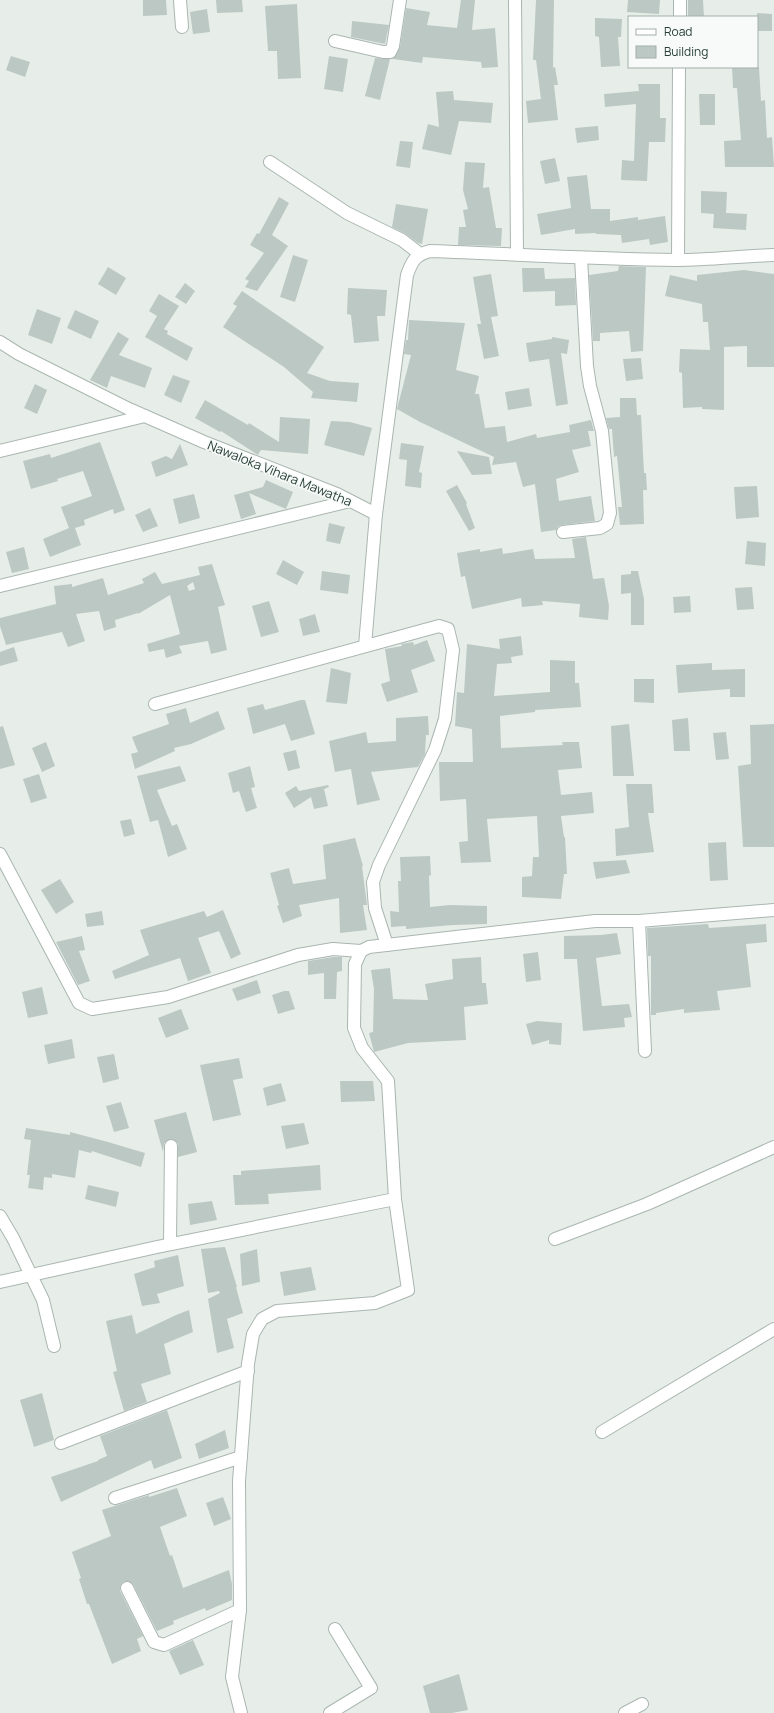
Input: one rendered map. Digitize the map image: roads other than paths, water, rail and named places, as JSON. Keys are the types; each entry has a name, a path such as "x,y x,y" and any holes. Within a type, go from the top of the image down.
{"street":[{"path":"180,0 182,27"},
{"path":"335,41 390,52 393,46 400,0"},
{"path":"515,0 517,254"},
{"path":"680,0 680,16"},
{"path":"678,260 679,68"},
{"path":"270,162 347,213 402,240 420,254"},
{"path":"364,646 376,514 407,275 412,262 420,254 430,251 581,258 678,260 774,255"},
{"path":"563,532 600,528 607,524 610,513 602,431 590,386 587,366 581,258"},
{"name":"Nawaloka Vihara Mawatha","path":"0,342 18,354 145,416 204,442 337,494 376,514"},
{"path":"0,451 145,416"},
{"path":"0,586 350,501"},
{"path":"155,704 439,626 448,629 453,650 445,719 435,750 379,864 373,882 375,908 387,945"},
{"path":"0,854 79,1003 92,1008 168,997 298,955 333,949 361,952"},
{"path":"241,1713 232,1677 240,1610 239,1481 248,1371 253,1334 262,1319 277,1310 375,1304 408,1290 395,1199 388,1081 362,1048 354,1028 355,964 361,952 369,947 594,921 639,921 774,910"},
{"path":"639,921 645,1051"},
{"path":"170,1244 171,1146"},
{"path":"555,1239 646,1204 774,1147"},
{"path":"0,1282 170,1244 395,1199"},
{"path":"0,1216 13,1238 43,1300 54,1346"},
{"path":"602,1432 774,1329"},
{"path":"62,1443 248,1371"},
{"path":"115,1498 241,1457"},
{"path":"127,1588 154,1642 164,1644 240,1610"},
{"path":"330,1713 371,1688 335,1629"},
{"path":"625,1713 642,1704"}]}
